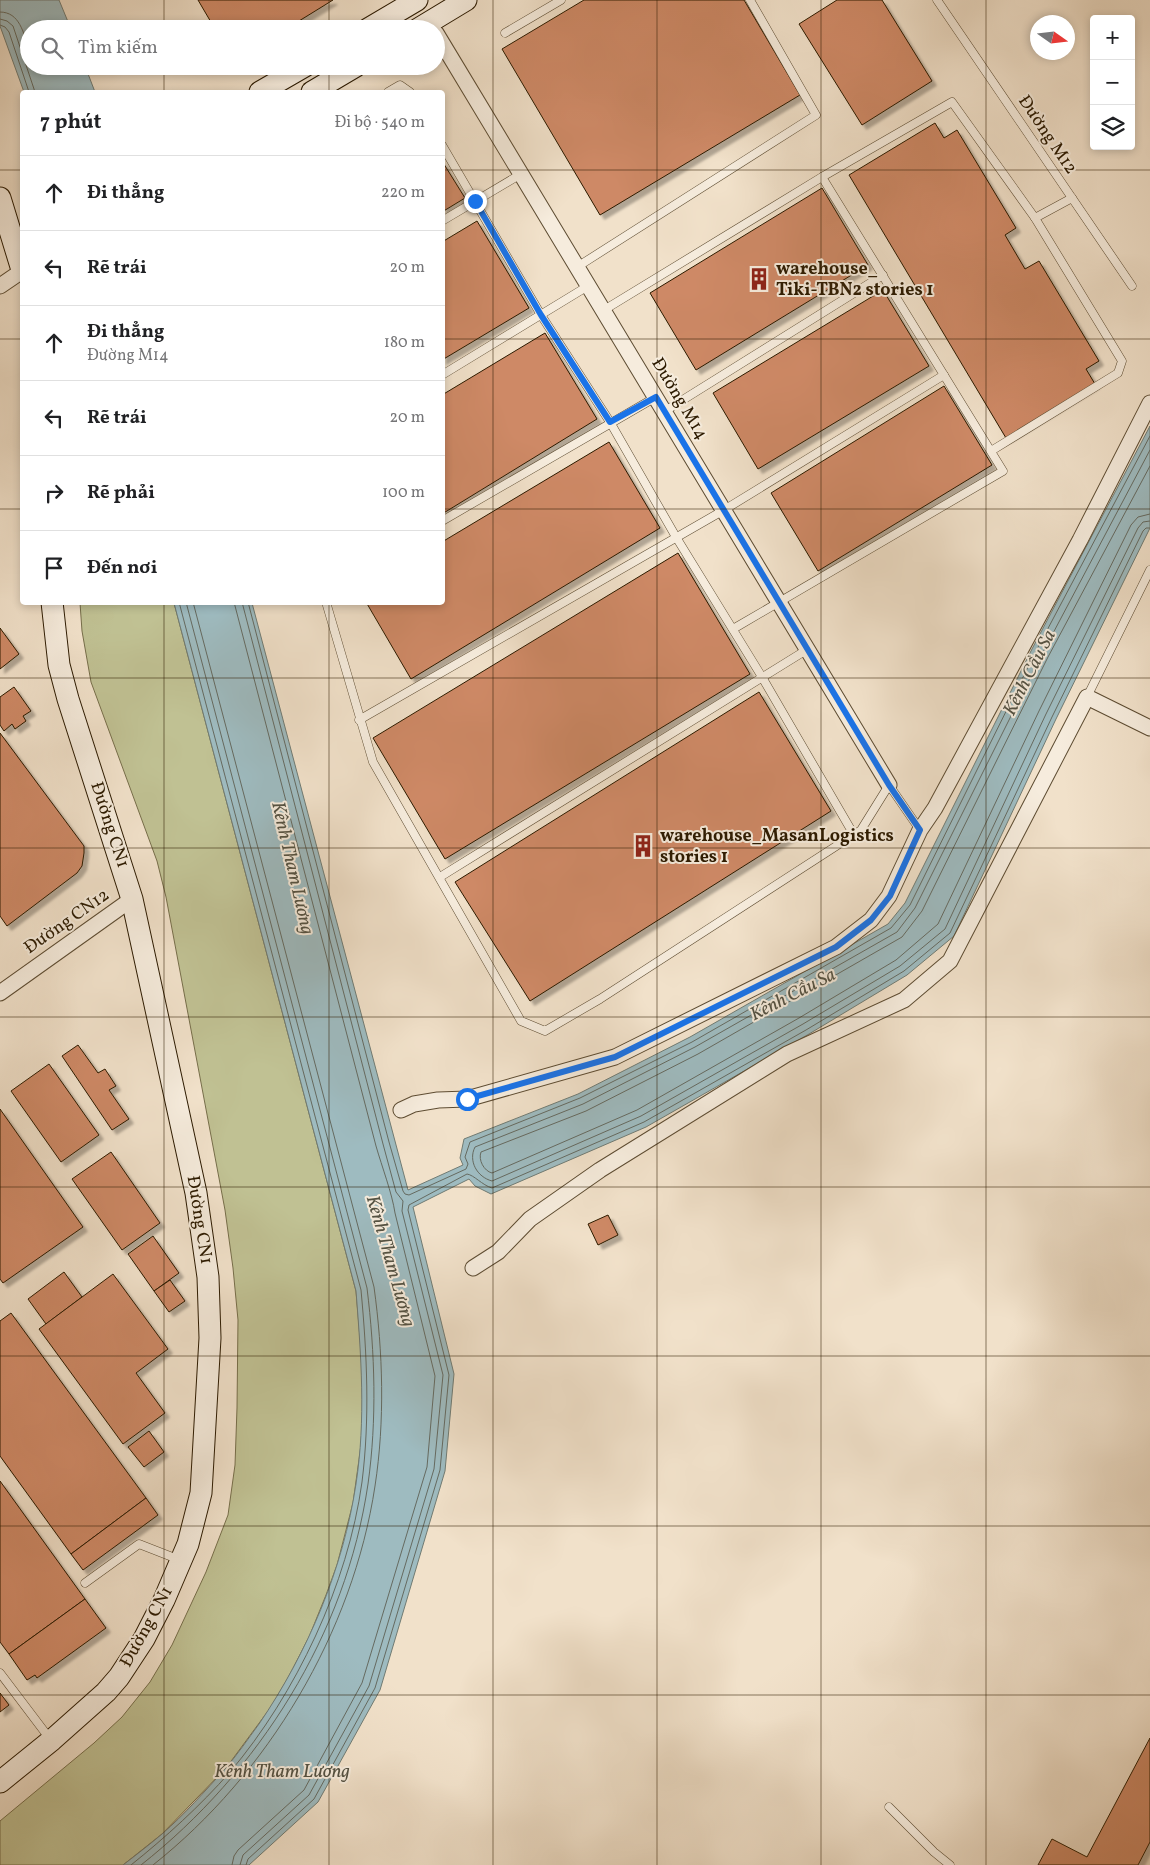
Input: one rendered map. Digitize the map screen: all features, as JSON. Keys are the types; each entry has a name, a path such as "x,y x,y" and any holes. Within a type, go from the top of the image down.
{"street":[{"path":"383,20 416,0"},
{"name":"Đường M14","path":"416,0 425,20"},
{"path":"440,20 466,0"},
{"name":"Đường M14","path":"445,53 604,310 889,785"},
{"path":"263,90 289,75"},
{"path":"315,90 341,75"},
{"path":"0,198 20,263"},
{"path":"0,286 20,271"},
{"path":"401,1110 414,1104 438,1100 467,1099 615,1057 836,947 871,920 890,896 920,830 935,808 1061,575 1150,403"},
{"name":"Đường CN1","path":"0,1782 92,1706 119,1677 155,1619 182,1561 194,1527 203,1476 210,1338 208,1277 196,1193 132,899 68,699 59,665 52,605"},
{"path":"473,1268 498,1252 530,1219 600,1170 787,1054 904,1000 950,961 1087,697 1150,728"},
{"name":"Đường CN12","path":"0,993 132,899"}],"lane":[{"path":"505,32 562,0"},
{"path":"577,267 816,116 750,0"},
{"name":"Đường M12","path":"937,0 1132,286"},
{"path":"391,90 400,85 407,90"},
{"path":"604,310 822,177 952,102 1035,218 1122,361 1118,373 991,451"},
{"path":"445,149 541,315 610,422 676,537 762,677 854,835"},
{"path":"445,219 521,174"},
{"path":"732,629 1003,470 822,177"},
{"path":"1035,218 1072,198"},
{"path":"665,411 883,275"},
{"path":"445,373 588,286"},
{"path":"359,720 724,510 944,375"},
{"path":"445,519 656,397"},
{"path":"1087,697 1150,570"},
{"path":"327,605 359,720 373,762 521,1021 545,1031 600,999 861,830 889,785 920,830"},
{"path":"440,877 808,649"},
{"path":"85,1583 139,1544 182,1561"},
{"path":"0,1673 52,1740"},
{"path":"889,1807 934,1852 950,1865"}],"green space":[{"path":"80,605 175,605 356,1291 362,1362 361,1445 353,1503 337,1565 309,1637 271,1707 226,1768 162,1834 123,1865 0,1865 0,1821 94,1743 122,1717 150,1682 172,1645 206,1572 228,1515 235,1465 238,1320 225,1210 166,897 157,861 91,682 82,631"}],"water":[{"path":"0,0 59,0 67,20 20,20 20,75 88,75 94,90 23,90 0,26"},
{"name":"Kênh Tham Lương","path":"1150,426 1150,528 1056,719 954,936 907,975 809,1034 646,1127 491,1194 475,1186 469,1179 413,1207 454,1374 445,1471 380,1690 318,1802 249,1865 123,1865 170,1827 225,1769 259,1724 293,1668 321,1609 342,1547 356,1484 362,1411 356,1291 175,605 253,605 408,1190 463,1165 460,1158 464,1139 578,1094 690,1037 888,924 905,903 1032,649"}],"building":[{"path":"198,0 333,0 301,20 210,20"},
{"path":"584,0 744,0 800,95 600,215 502,49"},
{"path":"837,0 882,0 932,81 862,125 799,24"},
{"path":"935,123 944,138 957,130 1016,228 1005,235 1025,269 1039,261 1099,361 1086,369 1095,384 1006,438 849,175"},
{"path":"445,166 465,198 445,210"},
{"name":"warehouse_ Tiki-TBN2 stories 1","path":"822,188 868,265 696,370 650,293"},
{"path":"477,221 529,308 445,358 445,240"},
{"path":"883,290 929,366 758,469 713,393"},
{"path":"545,333 597,419 445,512 445,393"},
{"path":"944,386 992,465 818,571 771,493"},
{"path":"609,442 660,528 411,679 368,605 445,605 445,540"},
{"path":"678,553 750,674 445,859 373,738"},
{"path":"0,628 19,654 0,669"},
{"path":"14,687 31,711 23,716 26,721 15,729 12,724 4,731 0,725 0,697"},
{"name":"warehouse_MasanLogistics stories 1","path":"759,692 831,811 530,1001 455,882"},
{"path":"0,733 84,846 82,866 77,873 7,926 0,916"},
{"path":"78,1045 98,1073 105,1069 116,1086 109,1090 129,1119 112,1130 62,1056"},
{"path":"49,1064 99,1135 61,1162 11,1091"},
{"path":"0,1109 83,1227 3,1283 0,1279"},
{"path":"111,1152 160,1223 122,1250 72,1179"},
{"path":"608,1215 618,1235 598,1245 588,1224"},
{"path":"153,1236 179,1273 154,1291 128,1254"},
{"path":"64,1272 82,1297 46,1324 28,1299"},
{"path":"113,1274 168,1349 136,1373 165,1413 123,1444 39,1329"},
{"path":"170,1280 185,1301 169,1312 154,1291"},
{"path":"11,1313 146,1498 71,1554 0,1456 0,1321"},
{"path":"149,1431 164,1452 144,1467 128,1447"},
{"path":"0,1481 85,1599 9,1654 0,1642"},
{"path":"146,1498 158,1515 83,1570 71,1554"},
{"path":"85,1599 106,1628 37,1678 35,1675 27,1680 9,1654"},
{"path":"0,1693 9,1705 0,1712"},
{"path":"1150,1738 1150,1842 1138,1865 1038,1865 1052,1839 1087,1857"}],"place":[{"name":"warehouse_ Tiki-TBN2 stories 1","path":"759,279"},
{"name":"warehouse_MasanLogistics stories 1","path":"643,846"}],"route":[{"path":"467,1099 615,1057 836,947 871,920 890,896 920,830 889,785 656,397 610,422 541,315 475,201"}],"water label":[{"name":"Kênh Cầu Sa","path":"1030,673"},
{"name":"Kênh Cầu Sa","path":"793,995"}]}
